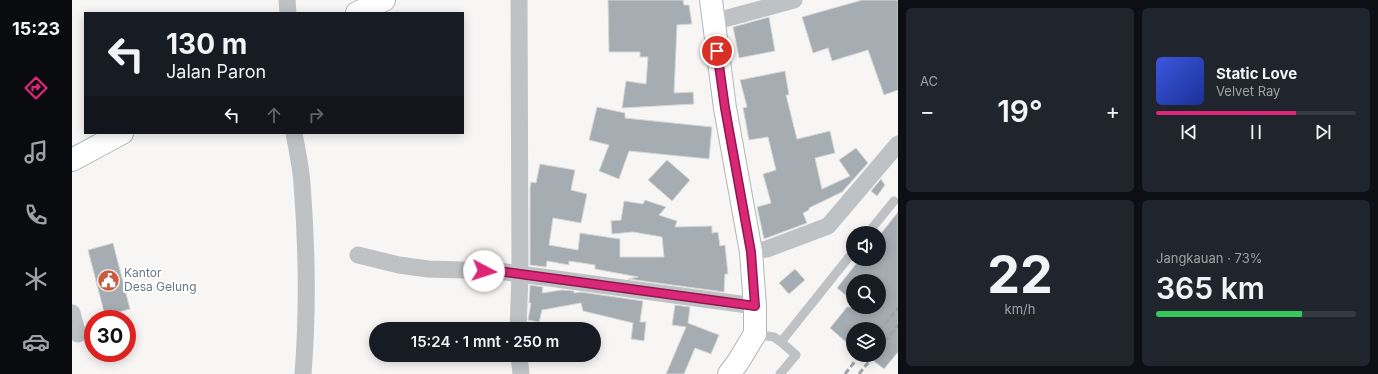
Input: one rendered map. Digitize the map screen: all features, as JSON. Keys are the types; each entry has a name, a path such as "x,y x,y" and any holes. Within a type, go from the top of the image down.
{"main road":[{"path":"360,12 384,0"},
{"path":"711,0 725,108 751,252 755,306 755,334 734,372"},
{"path":"72,160 120,134"}],"street":[{"path":"287,0 288,12"},
{"path":"356,0 358,12"},
{"path":"518,322 520,275 519,0"},
{"path":"713,22 794,0"},
{"path":"294,134 302,183 305,256 306,335 303,374"},
{"path":"751,252 767,249 828,226 898,144"},
{"path":"358,255 399,265 421,268 498,271 755,306"},
{"path":"72,313 78,334"},
{"path":"519,362 520,374"}],"lane":[{"path":"874,226 894,201"},
{"path":"781,342 846,261"},
{"path":"755,334 774,336 796,355 780,374"}],"building":[{"path":"608,0 683,0 684,5 689,5 692,24 677,25 674,93 693,92 694,104 622,108 626,81 646,84 648,57 640,57 640,52 609,52"},
{"path":"862,0 898,0 898,90 884,95 868,50 832,61 828,48 813,53 802,17"},
{"path":"769,17 775,51 739,58 733,27"},
{"path":"785,71 789,95 786,95 797,139 830,131 835,153 815,158 822,189 850,176 839,160 856,148 868,163 842,192 809,208 809,210 803,213 807,223 764,239 757,207 771,203 763,174 776,170 768,137 749,140 743,108 747,107 740,80"},
{"path":"597,107 625,113 625,118 712,127 709,159 629,151 619,179 599,171 609,145 589,140"},
{"path":"667,160 690,180 672,201 648,180"},
{"path":"540,164 575,170 571,190 587,194 581,223 553,218 549,245 578,250 580,233 620,239 620,257 664,257 662,237 633,232 612,234 611,221 621,220 624,201 643,204 645,200 666,207 659,215 677,221 675,227 712,226 712,233 718,232 720,246 725,245 728,274 725,274 724,292 628,279 638,277 595,269 595,265 569,261 569,265 547,261 546,267 530,265 530,188 531,182 536,183"},
{"path":"881,179 885,185 877,196 871,191"},
{"path":"898,212 898,352 884,369 875,362 886,362 886,322 846,322 846,342 830,328 846,308 846,314 886,314 886,274 848,274 854,266 886,266 886,227"},
{"name":"Kantor Desa Gelung","path":"113,243 130,309 103,310 88,250"},
{"path":"795,269 805,280 789,294 779,283"},
{"path":"846,277 846,295 837,288"},
{"path":"530,285 543,287 542,293 562,290 574,291 574,293 581,292 643,301 640,322 646,322 644,341 631,339 633,323 583,311 581,303 542,310 539,322 528,320 531,303 529,303"},
{"path":"675,305 690,307 688,323 719,335 711,354 695,348 684,374 666,374 686,327 672,325"}],"railway":[{"path":"886,323 898,308"},
{"path":"886,340 898,325"},
{"path":"845,374 854,362"},
{"path":"859,374 868,362"}],"place":[{"name":"Kantor Desa Gelung","path":"109,280"}],"route":[{"path":"484,271 498,271 755,306 751,252 725,108 717,51"}]}
